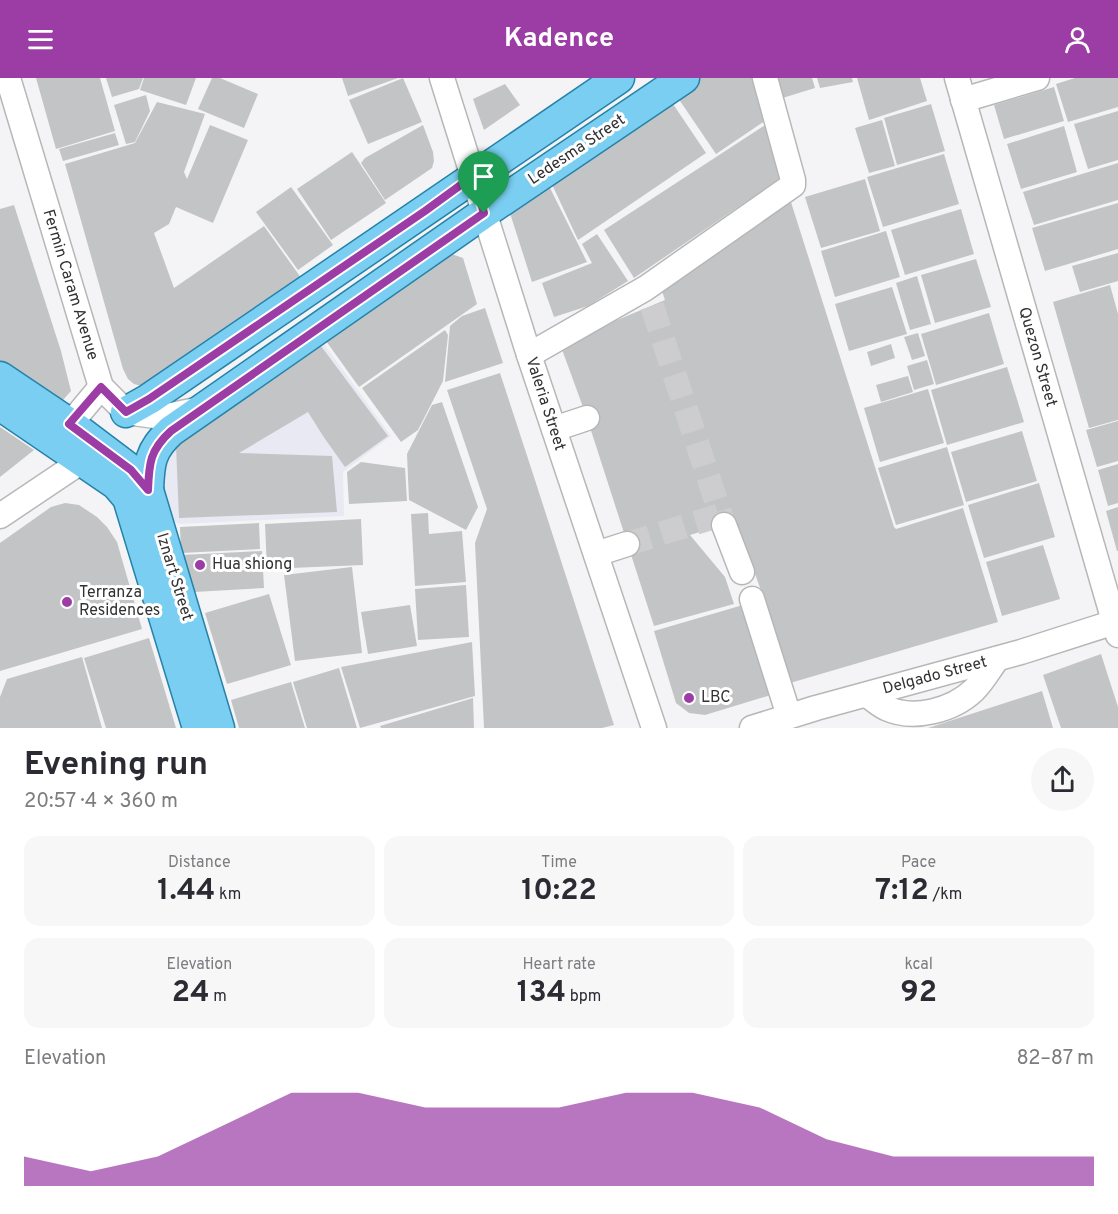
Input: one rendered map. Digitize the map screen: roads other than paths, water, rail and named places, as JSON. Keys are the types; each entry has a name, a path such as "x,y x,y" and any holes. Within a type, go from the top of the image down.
{"main road":[{"path":"126,412 149,399 619,78"},
{"name":"Ledesma Street","path":"148,490 150,462 155,448 171,431 484,213 684,78"},
{"path":"0,377 69,424 128,498 198,728"},
{"path":"0,405 90,453"},
{"name":"Iznart Street","path":"90,453 131,470 148,490 219,728"}],"street":[{"name":"Fermin Caram Avenue","path":"8,78 101,387 126,412"},
{"name":"Valeria Street","path":"442,78 529,355 654,728"},
{"path":"529,355 649,297 793,185 765,78"},
{"path":"960,89 1036,78"},
{"name":"Quezon Street","path":"960,89 1101,580 1117,626"},
{"path":"69,424 101,387"},
{"path":"126,412 162,417 200,409"},
{"path":"554,429 587,418"},
{"path":"0,516 90,453"},
{"path":"724,525 742,572"},
{"path":"596,554 627,544"},
{"path":"752,599 789,716"},
{"name":"Delgado Street","path":"752,728 1117,626"},
{"path":"867,694 885,708 900,712 915,713 945,708 972,692 997,659"}],"tunnel":[{"path":"652,306 724,525"},
{"path":"627,544 721,515"}],"place":[{"name":"Hua shiong","path":"200,565"},
{"name":"Terranza Residences","path":"67,602"},
{"name":"LBC","path":"689,698"}]}
